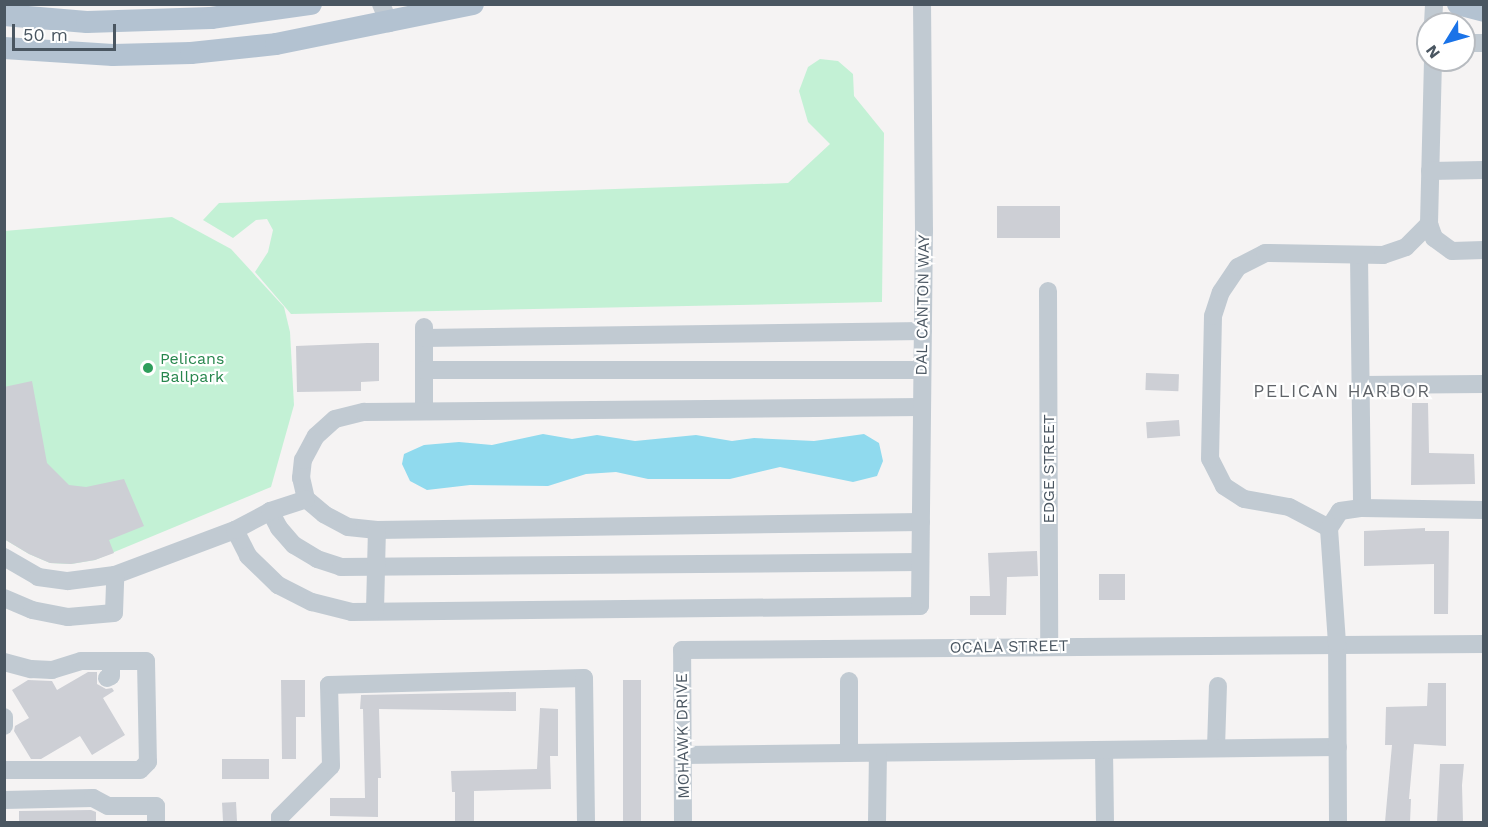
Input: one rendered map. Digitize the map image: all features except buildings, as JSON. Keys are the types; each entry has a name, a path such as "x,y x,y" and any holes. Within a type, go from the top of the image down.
{"main road":[{"path":"4,15 87,22 211,18 311,4"},
{"path":"4,48 113,55 191,53 276,44 385,14 473,4"},
{"path":"1458,4 1484,11"}],"street":[{"name":"DAL CANTON WAY","path":"375,610 920,606 923,331 922,4"},
{"path":"1432,72 1429,224 1434,238 1452,251 1484,250"},
{"path":"1430,171 1484,171"},
{"path":"1329,528 1289,507 1244,499 1224,486 1210,459 1212,316 1221,292 1238,267 1265,253 1383,255 1407,248 1429,224"},
{"path":"1359,255 1362,508"},
{"name":"EDGE STREET","path":"1048,291 1049,646"},
{"path":"424,411 424,333 923,331"},
{"path":"424,370 922,370"},
{"path":"1361,385 1484,384"},
{"path":"921,522 377,530 348,527 324,514 306,499 301,478 303,460 316,436 335,419 364,412 922,407"},
{"path":"4,557 38,577 68,581 114,575 235,530 270,511 306,499"},
{"path":"1338,822 1337,644 1329,528 1340,511 1362,508 1484,510"},
{"path":"270,511 279,528 294,545 317,559 341,567 920,562"},
{"path":"235,530 248,556 278,585 312,602 352,612 375,610 377,530"},
{"path":"4,598 32,610 68,616 114,613 114,575"},
{"name":"OCALA STREET","path":"682,650 1484,644"},
{"name":"MOHAWK DRIVE","path":"682,650 683,822"},
{"path":"4,662 31,669 52,670 81,661 109,669 146,661 148,762 140,770 4,770"},
{"path":"280,822 280,818 331,766 329,685 584,678 586,822"},
{"path":"849,681 849,753"},
{"path":"1216,748 1218,686"},
{"path":"4,717 4,726"},
{"path":"683,755 1338,747"},
{"path":"1104,750 1105,822"},
{"path":"877,822 878,753"},
{"path":"4,800 93,798 120,814 156,806 156,822"}],"green space":[{"path":"820,59 838,61 853,74 854,96 884,133 882,302 291,314 255,272 268,252 273,230 267,219 256,220 233,238 203,220 219,203 788,183 830,144 808,122 799,91 808,67"},
{"name":"Pelicans Ballpark","path":"172,217 231,249 284,307 290,332 294,405 271,487 95,560 71,564 50,563 4,539 4,231"}],"water":[{"path":"543,434 572,439 597,435 635,441 696,435 732,441 754,438 814,441 864,434 879,443 883,461 877,476 853,482 780,467 730,479 648,479 616,472 586,474 548,486 470,485 427,490 410,481 402,464 404,454 424,445 459,442 492,445"}],"place":[{"name":"Pelicans Ballpark","path":"148,368"}],"district":[{"name":"PELICAN HARBOR","path":"1342,391"}]}
